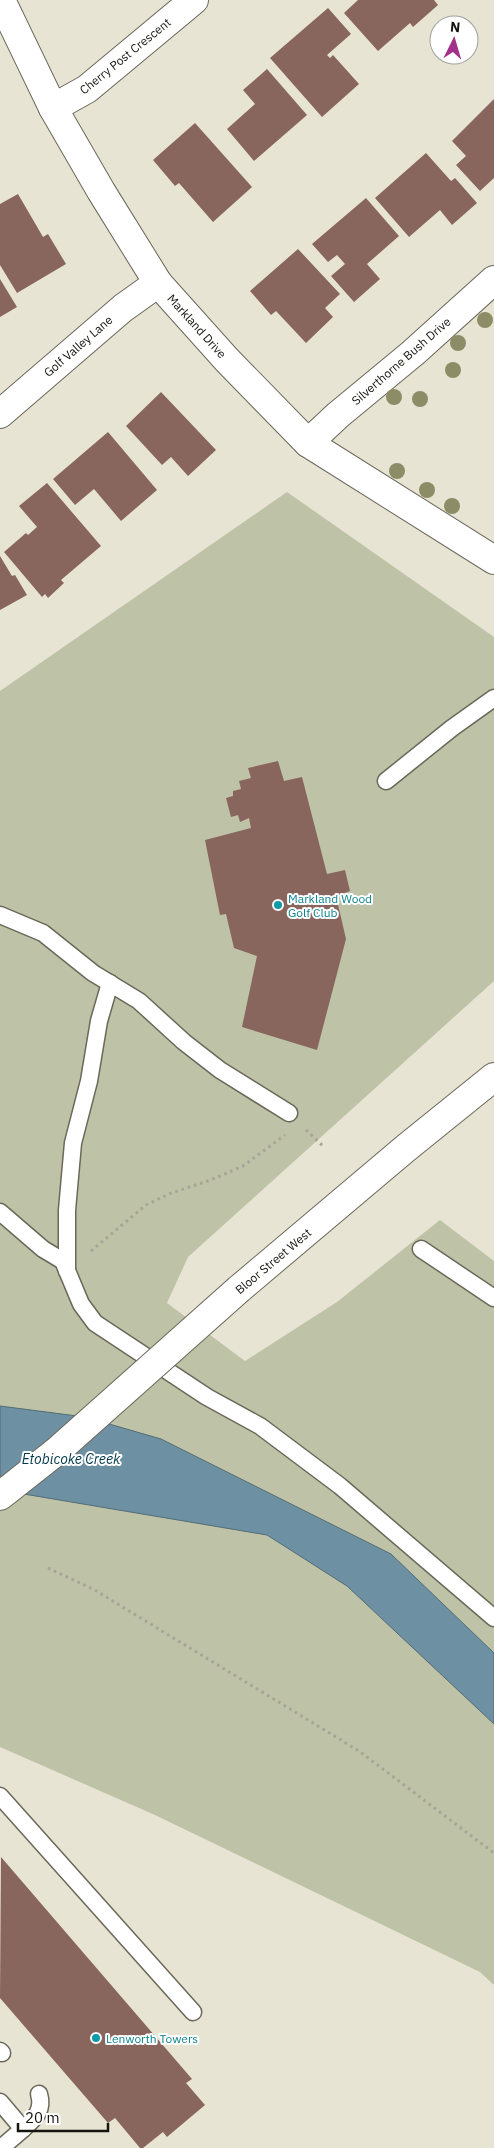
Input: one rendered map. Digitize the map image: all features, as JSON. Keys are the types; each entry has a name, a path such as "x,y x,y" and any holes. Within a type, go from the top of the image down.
{"street":[{"name":"Markland Drive","path":"1,0 53,108 100,191 158,283 227,360 308,443 494,560"},
{"name":"Cherry Post Crescent","path":"53,108 87,89 194,0"},
{"name":"Silverthorne Bush Drive","path":"308,443 338,415 413,353 494,280"},
{"name":"Golf Valley Lane","path":"0,414 123,308 158,283"},
{"name":"Bloor Street West","path":"0,1496 57,1451 239,1290 494,1076"}],"lane":[{"path":"386,781 452,728 494,698"},
{"path":"0,915 43,933 93,973 139,1001 184,1042 220,1070 289,1113"},
{"path":"67,1271 67,1210 73,1143 89,1081 99,1021 110,983"},
{"path":"0,1212 43,1249 63,1261 81,1304 95,1323 207,1397 260,1426 340,1486 494,1618"},
{"path":"421,1249 494,1298"},
{"path":"0,1796 193,2012"},
{"path":"1,2148 38,2115 42,2103 39,2094"},
{"path":"0,2102 23,2129"}],"path":[{"path":"67,1271 146,1205 171,1193 212,1180 243,1166 287,1133"},
{"path":"48,1568 93,1589 359,1751 494,1853"}],"green space":[{"name":"Markland Wood Golf Club","path":"287,492 494,637 494,981 188,1257 167,1303 245,1361 337,1302 440,1220 494,1261 494,1985 480,1972 155,1815 0,1747 0,691"}],"water":[{"name":"Etobicoke Creek","path":"0,1406 85,1417 161,1439 391,1554 494,1653 494,1724 347,1586 267,1535 0,1490"}],"building":[{"path":"358,0 434,0 438,5 413,27 410,23 378,51 344,13"},
{"path":"328,8 351,34 327,55 330,58 333,55 359,84 322,117 270,58"},
{"path":"267,69 307,115 254,161 227,129 255,104 243,90"},
{"path":"494,99 494,178 480,191 456,165 466,156 452,141"},
{"path":"195,123 252,187 213,222 179,183 175,186 153,160"},
{"path":"426,153 451,181 455,178 477,203 452,225 440,210 409,237 375,198"},
{"path":"18,194 43,237 48,234 66,264 17,293 0,265 0,204"},
{"path":"366,198 399,236 367,264 380,279 354,302 331,276 345,264 337,255 328,262 312,244"},
{"path":"298,249 340,294 325,308 333,317 306,343 276,311 271,315 250,291"},
{"path":"0,279 17,307 0,317"},
{"path":"161,392 216,450 188,476 171,457 162,465 126,426"},
{"path":"108,432 157,490 121,521 94,489 75,505 53,479"},
{"path":"47,483 101,546 61,580 64,583 48,598 45,594 42,597 4,552 26,533 28,535 37,527 19,506"},
{"path":"0,556 12,576 15,575 27,595 0,610"},
{"name":"Markland Wood Golf Club","path":"278,761 284,781 302,777 327,874 345,870 350,891 336,896 346,939 317,1050 242,1027 257,956 234,948 226,914 220,915 205,840 251,828 249,818 240,822 238,815 231,817 226,798 233,796 233,791 241,789 239,781 251,778 248,768"},
{"name":"Lenworth Towers","path":"1,1857 192,2079 186,2083 205,2105 167,2137 163,2132 143,2148 140,2148 115,2118 108,2123 0,1998"}],"place":[{"name":"Markland Wood Golf Club","path":"278,905"},
{"name":"Lenworth Towers","path":"96,2038"}]}
